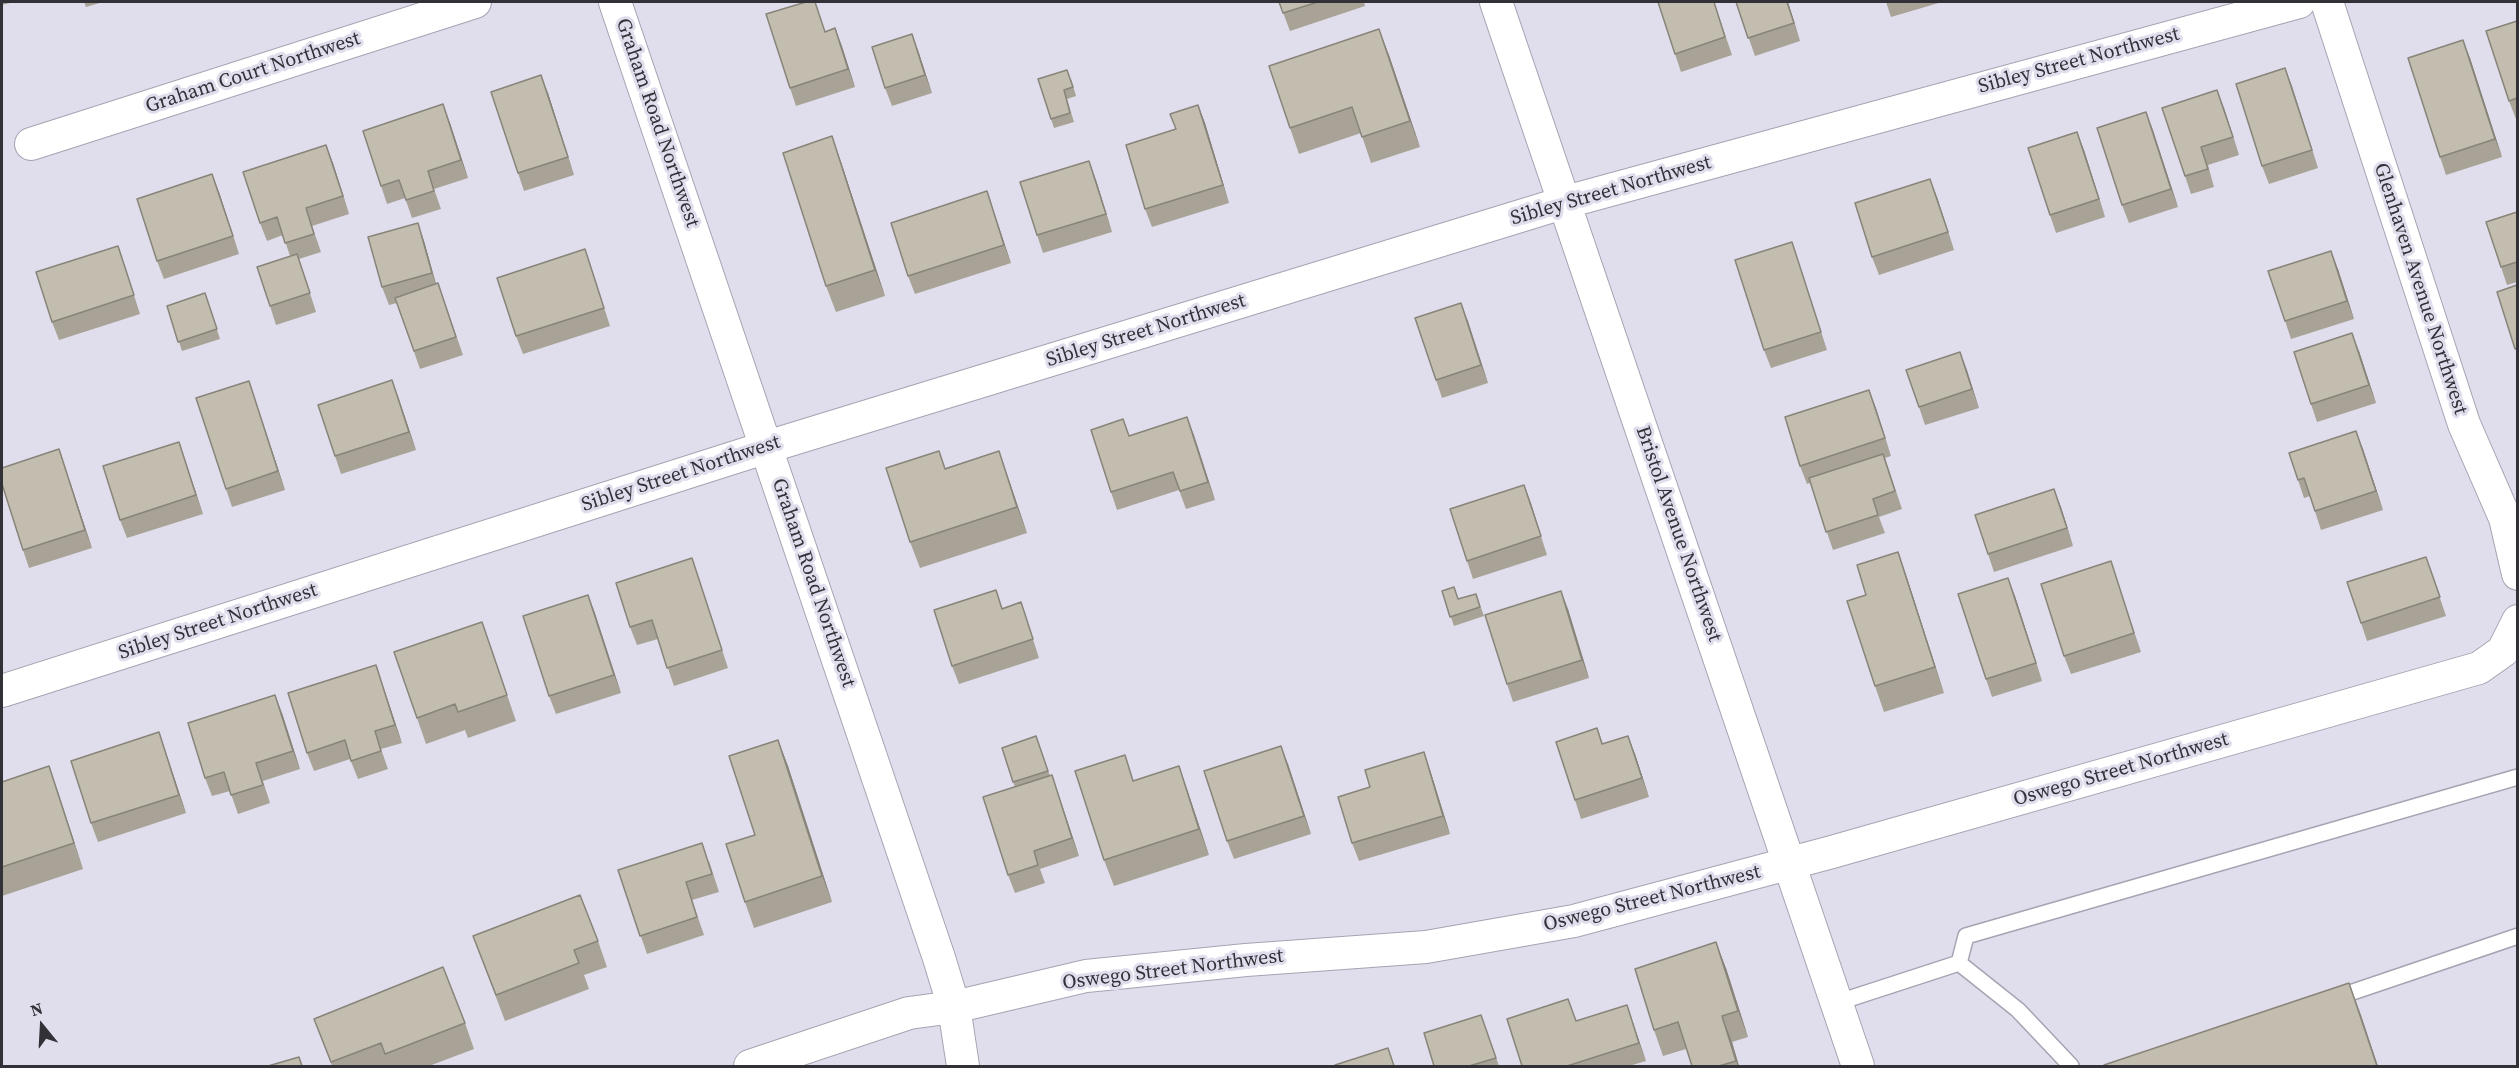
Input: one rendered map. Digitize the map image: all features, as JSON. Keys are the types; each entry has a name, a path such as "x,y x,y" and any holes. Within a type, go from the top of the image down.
{"street":[{"name":"Graham Court Northwest","path":"31,144 476,2"},
{"name":"Graham Road Northwest","path":"615,2 954,1007 963,1066"},
{"name":"Bristol Avenue Northwest","path":"1496,2 1566,202 1858,1066"},
{"name":"Sibley Street Northwest","path":"2,691 767,447 1566,202 2299,2"},
{"name":"Glenhaven Avenue Northwest","path":"2327,2 2464,424 2505,518 2517,574"},
{"name":"Oswego Street Northwest","path":"750,1066 909,1013 954,1007 1086,976 1246,960 1426,947 1574,921 1789,864 2479,668 2503,651 2517,621"}],"lane":[{"path":"1959,963 1966,936 2517,777"},
{"path":"2316,1005 2517,936"},
{"path":"1836,1003 1959,963"},
{"path":"1959,963 2018,1010 2072,1066"}],"building":[{"path":"806,2 815,2 825,32 835,28 848,69 790,88 766,14"},
{"path":"1279,2 1318,2 1283,13"},
{"path":"1658,2 1714,2 1725,37 1675,54"},
{"path":"1736,2 1787,2 1794,23 1748,38"},
{"path":"2517,21 2517,98 2509,101 2486,31"},
{"path":"1379,29 1410,121 1362,137 1352,107 1290,128 1269,66"},
{"path":"912,34 925,75 885,88 872,47"},
{"path":"2463,40 2495,139 2440,157 2408,58"},
{"path":"2285,68 2312,150 2262,166 2236,84"},
{"path":"1067,70 1073,87 1064,90 1070,113 1051,119 1038,79"},
{"path":"541,75 568,157 518,173 491,92"},
{"path":"2217,90 2233,137 2201,147 2208,169 2185,176 2162,108"},
{"path":"443,104 461,160 428,171 434,191 406,200 399,180 381,186 363,131"},
{"path":"1198,105 1223,185 1145,209 1126,145 1176,129 1170,114"},
{"path":"2146,112 2171,189 2122,205 2097,128"},
{"path":"2077,132 2099,199 2050,215 2028,148"},
{"path":"832,136 875,270 826,286 783,153"},
{"path":"326,145 343,196 306,208 314,234 285,243 277,217 260,223 243,172"},
{"path":"1089,161 1106,214 1037,235 1020,182"},
{"path":"212,174 233,236 157,261 137,199"},
{"path":"1930,179 1948,232 1872,257 1855,203"},
{"path":"987,191 1004,245 908,276 891,223"},
{"path":"2517,212 2517,262 2501,267 2486,222"},
{"path":"418,223 432,273 382,287 368,237"},
{"path":"1792,242 1821,332 1764,350 1735,260"},
{"path":"118,246 134,295 52,322 36,272"},
{"path":"585,249 604,308 516,336 497,278"},
{"path":"2331,251 2347,301 2285,321 2268,271"},
{"path":"297,254 310,293 270,306 257,267"},
{"path":"438,283 456,337 414,351 395,298"},
{"path":"2517,285 2517,348 2515,349 2497,292"},
{"path":"205,293 217,329 178,342 167,306"},
{"path":"1461,303 1481,365 1436,380 1415,318"},
{"path":"2352,333 2369,385 2311,404 2294,352"},
{"path":"1960,352 1972,389 1919,407 1906,370"},
{"path":"392,380 409,432 335,456 318,405"},
{"path":"249,381 278,471 226,489 196,398"},
{"path":"1869,390 1885,438 1800,466 1785,417"},
{"path":"1187,417 1208,482 1180,491 1173,472 1111,492 1091,430 1123,419 1129,436"},
{"path":"2356,431 2376,491 2315,511 2304,478 2298,480 2289,453"},
{"path":"179,442 196,495 120,520 103,466"},
{"path":"59,449 85,530 23,550 2,484 2,468"},
{"path":"939,451 945,469 999,451 1017,507 910,542 886,468"},
{"path":"1883,454 1895,491 1873,499 1878,515 1826,532 1809,478"},
{"path":"1524,485 1541,536 1467,561 1450,509"},
{"path":"2054,489 2067,528 1988,554 1975,515"},
{"path":"1898,552 1935,667 1875,686 1847,601 1866,595 1857,565"},
{"path":"2426,557 2440,597 2361,623 2347,582"},
{"path":"692,558 722,650 667,668 652,620 630,627 616,583"},
{"path":"2111,561 2134,633 2064,656 2041,584"},
{"path":"2008,578 2036,663 1986,679 1958,594"},
{"path":"1454,587 1458,599 1476,594 1480,607 1450,617 1442,591"},
{"path":"996,590 1002,609 1021,602 1033,639 952,666 934,610"},
{"path":"1561,591 1582,660 1507,684 1485,615"},
{"path":"588,595 614,675 549,696 523,616"},
{"path":"482,622 507,695 458,712 455,704 417,718 394,652"},
{"path":"376,665 395,725 375,731 381,751 351,761 345,740 307,753 288,693"},
{"path":"275,695 293,751 256,763 263,785 231,795 224,772 205,778 188,723"},
{"path":"1597,728 1602,744 1628,736 1642,778 1575,800 1556,742"},
{"path":"159,732 179,795 91,823 71,761"},
{"path":"1036,736 1048,771 1013,782 1002,748"},
{"path":"778,740 822,876 745,902 726,844 755,835 729,756"},
{"path":"1281,746 1304,816 1227,841 1204,771"},
{"path":"1424,752 1443,816 1352,843 1338,797 1370,787 1365,770"},
{"path":"1125,755 1133,781 1179,766 1199,829 1104,860 1075,771"},
{"path":"49,766 74,843 2,867 2,782"},
{"path":"1052,775 1072,838 1034,851 1038,865 1008,875 983,797"},
{"path":"702,843 712,874 686,882 697,917 640,936 618,870"},
{"path":"580,895 598,941 574,950 579,963 496,995 473,936"},
{"path":"1716,942 1738,1011 1722,1016 1736,1061 1719,1066 1692,1066 1678,1022 1654,1030 1635,969"},
{"path":"443,967 465,1023 385,1054 381,1043 331,1062 314,1019"},
{"path":"2349,983 2377,1066 2104,1065"},
{"path":"1568,999 1576,1021 1627,1005 1639,1043 1567,1066 1522,1066 1507,1019"},
{"path":"1481,1015 1496,1058 1469,1066 1434,1066 1424,1033"},
{"path":"1388,1048 1394,1066 1335,1066 1335,1065"},
{"path":"299,1057 302,1066 268,1066"}]}
